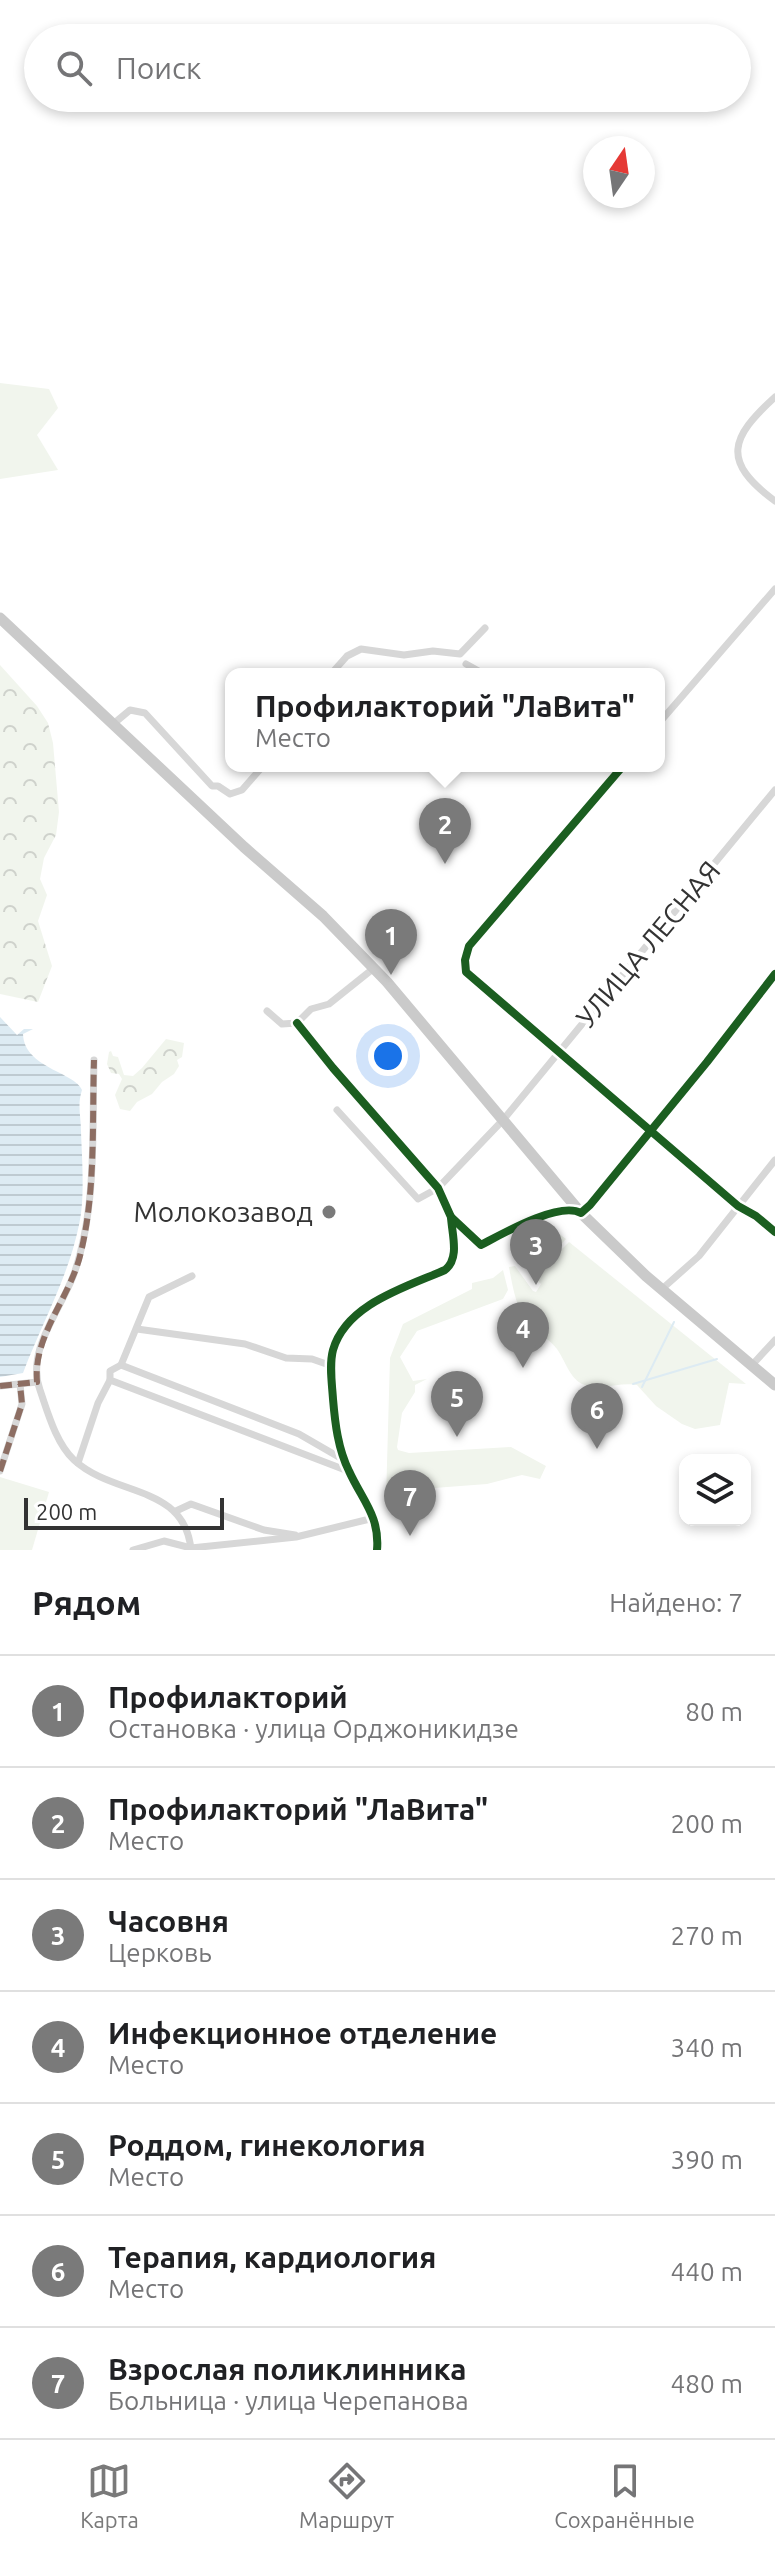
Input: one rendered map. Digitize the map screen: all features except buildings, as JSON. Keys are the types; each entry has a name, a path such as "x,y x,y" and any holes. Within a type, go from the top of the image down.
{"main road":[{"path":"0,618 112,725 323,916 374,968 581,1213 662,1289 775,1385"}],"street":[{"path":"775,397 741,433 736,450 749,479 775,501"},
{"path":"665,716 775,589"},
{"path":"336,668 347,656 361,649 404,655 433,651 460,654 485,628"},
{"path":"466,664 473,668"},
{"path":"112,725 130,710 145,713 212,786 218,786 230,794 242,790 258,772"},
{"path":"618,772 469,946 466,972 738,1206 775,1232"},
{"name":"УЛИЦА ЛЕСНАЯ","path":"337,1110 418,1199 438,1188 503,1120 775,790"},
{"path":"267,1011 282,1024 297,1023 311,1009 329,1004 374,968"},
{"path":"451,1217 481,1245 519,1225 555,1212 575,1210 581,1213 652,1130 775,974"},
{"path":"297,1023 438,1188 451,1217 452,1264 445,1270 387,1295 358,1314 345,1327 334,1349 332,1366 338,1437 348,1471 374,1518 378,1533 377,1550"},
{"path":"94,1060 90,1194 84,1238 70,1286 40,1349 37,1382 64,1449 78,1463 102,1478 167,1504 176,1511 188,1528 191,1549"},
{"path":"662,1289 699,1256 775,1160"},
{"path":"78,1463 98,1403 110,1380 110,1371 121,1365 149,1297 192,1276"},
{"path":"137,1329 245,1344 286,1358 312,1359 332,1366"},
{"path":"752,1365 775,1340"},
{"path":"121,1365 299,1434 344,1460"},
{"path":"110,1380 348,1471"},
{"path":"0,1386 37,1382"},
{"path":"0,1471 22,1404 20,1384"},
{"path":"176,1511 191,1504 264,1530 301,1536"},
{"path":"133,1550 164,1541 191,1549 301,1536 374,1518"}],"green space":[{"path":"0,383 49,389 58,408 37,435 58,470 0,479"},
{"path":"0,665 37,706 48,723 53,743 59,812 56,835 44,858 40,879 47,895 38,921 52,966 38,1002 0,994"},
{"path":"166,1039 184,1043 174,1074 130,1111 120,1109 115,1095 122,1079 119,1074 111,1073 107,1064 109,1052 118,1057 124,1075 133,1076"},
{"path":"550,1227 566,1239 541,1266 531,1256 536,1251 528,1242 528,1234"},
{"path":"569,1242 746,1384 729,1383 720,1425 695,1429 682,1424 656,1406 637,1385 595,1387 582,1384 570,1373 553,1345 525,1319 516,1298 509,1267 515,1266 536,1292 541,1284 534,1277"},
{"path":"503,1270 508,1290 503,1299 417,1331 400,1357 413,1381 427,1379 415,1385 415,1392 402,1413 397,1447 409,1453 511,1447 546,1466 540,1479 522,1475 487,1484 434,1488 417,1494 408,1489 393,1506 386,1499 390,1358 403,1324 472,1289 472,1283 493,1278"},
{"path":"0,1477 49,1492 32,1550 0,1550"}],"shaded area":[{"path":"0,1017 17,1035 24,1029 33,1029 23,1034 32,1055 70,1078 82,1090 79,1106 83,1179 79,1225 54,1300 23,1373 0,1377"}],"waterway":[{"path":"642,1387 674,1322"},
{"path":"633,1384 717,1359"}],"marked path":[{"path":"0,1386 37,1382 40,1349 80,1256 91,1183 94,1060"},
{"path":"0,1471 22,1404 20,1384"}],"cycle path":[{"path":"618,772 469,946 466,972 738,1206 775,1232"},
{"path":"297,1023 438,1188 451,1217 481,1245 545,1215 571,1210 581,1213 590,1205 775,974"},
{"path":"377,1550 373,1518 345,1463 340,1445 332,1380 333,1350 350,1320 364,1309 450,1265 454,1246 451,1217"}],"place":[{"name":"Профилакторий \"ЛаВита\"","path":"445,864"},
{"name":"Профилакторий","path":"391,975"},
{"name":"Молокозавод","path":"329,1212"},
{"name":"Часовня","path":"536,1285"},
{"name":"Инфекционное отделение","path":"523,1368"},
{"name":"Роддом, гинекология","path":"457,1437"},
{"name":"Терапия, кардиология","path":"597,1449"},
{"name":"Взрослая поликлинника","path":"410,1536"}]}
